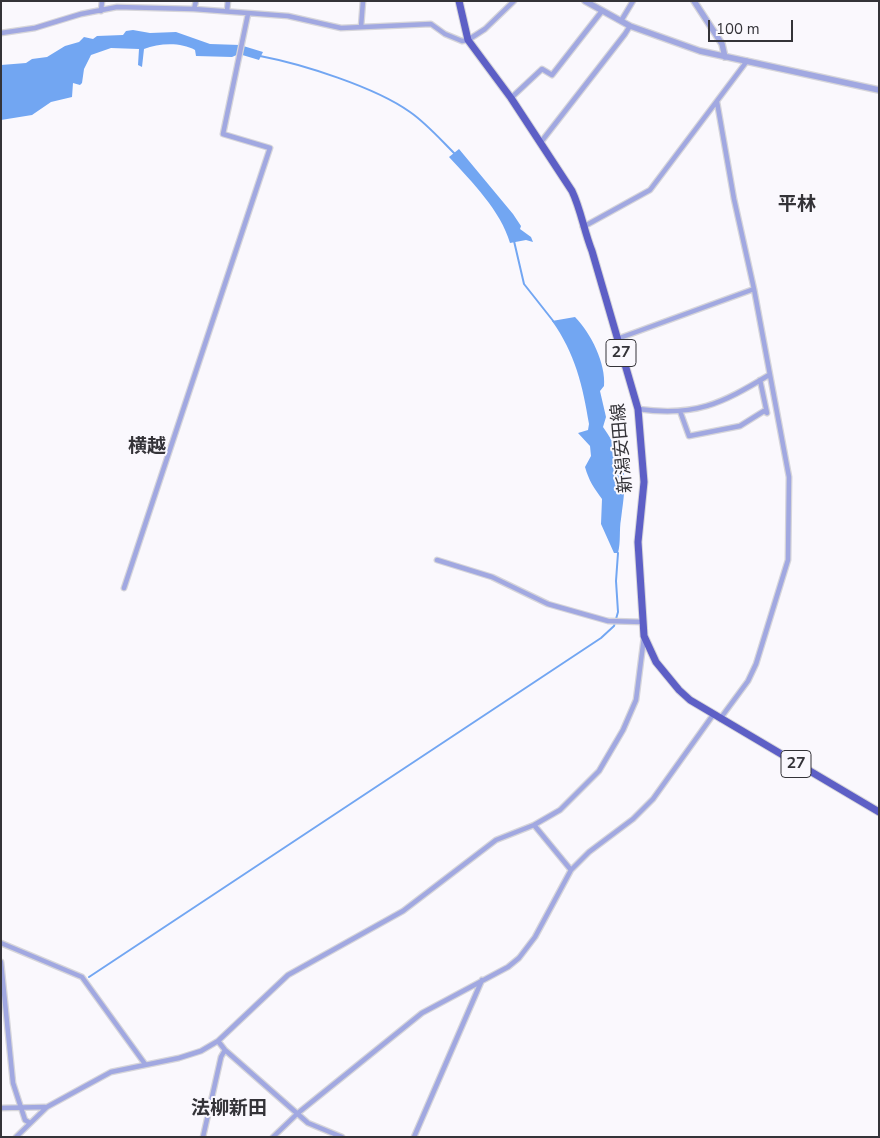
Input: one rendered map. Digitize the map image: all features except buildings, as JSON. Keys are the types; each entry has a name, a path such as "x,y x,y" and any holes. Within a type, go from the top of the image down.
{"main road":[{"name":"新潟安田線","path":"459,1 468,40 541,142 572,191 578,204 583,228 592,251 638,409 644,482 638,542 643,622 644,636 656,662 679,690 717,717 879,812"}],"street":[{"path":"101,11 102,1"},
{"path":"194,9 196,1"},
{"path":"227,11 228,1"},
{"path":"361,27 363,1"},
{"path":"1,33 35,28 117,7 194,9 288,16 341,28 431,24 445,34 462,40 468,40 485,29 514,1"},
{"path":"585,1 630,26 700,51 879,90"},
{"path":"621,21 633,1"},
{"path":"694,1 722,44 725,57"},
{"path":"511,98 542,69 552,74 602,11"},
{"path":"124,588 270,148 223,134 244,41 248,14"},
{"path":"541,142 630,26"},
{"path":"583,228 650,190 747,61"},
{"path":"273,1137 298,1113 422,1013 508,967 519,958 534,937 571,870 589,852 633,819 653,799 717,717 748,682 756,664 788,560 789,477 754,289 734,199 717,102"},
{"path":"617,339 754,289"},
{"path":"638,409 666,413 728,400 769,375"},
{"path":"680,411 689,436 740,426 764,411 767,413 760,380"},
{"path":"437,560 492,577 548,604 608,621 643,622"},
{"path":"16,1137 47,1107 111,1072 179,1058 200,1051 218,1041 288,975 403,911 496,840 534,825 552,816 567,805 599,771 623,730 636,700 644,636"},
{"path":"534,825 571,870"},
{"path":"1,943 82,977 145,1064"},
{"path":"1,962 13,1083 25,1120 30,1123"},
{"path":"414,1137 482,980"},
{"path":"218,1041 225,1050 308,1123 342,1137"},
{"path":"203,1137 221,1057 225,1050"},
{"path":"1,1108 47,1107"}],"water":[{"path":"133,30 150,33 176,32 210,44 240,45 263,52 259,60 239,54 232,57 196,56 195,50 189,47 163,45 144,49 142,67 138,65 139,49 111,48 91,55 84,69 82,83 80,85 73,83 72,97 51,102 32,115 1,120 1,65 26,63 32,59 47,57 65,46 79,42 84,37 93,39 97,36 123,35 126,31"},
{"path":"459,149 513,214 521,226 520,229 531,237 533,242 526,240 510,243 506,231 493,208 449,157"},
{"path":"575,317 592,340 603,368 604,386 600,391 606,417 603,427 617,451 624,471 625,481 618,553 614,553 601,524 602,499 592,484 585,467 591,456 590,446 578,433 588,430 589,424 581,383 567,345 552,321"}],"waterway":[{"path":"260,56 317,71 378,94 416,116 455,154"},
{"path":"514,241 524,284 554,322"},
{"path":"89,977 601,638 614,626 618,612 616,581 618,553"}],"district":[{"name":"平林","path":"797,205"},
{"name":"横越","path":"147,447"},
{"name":"法柳新田","path":"229,1109"}]}
